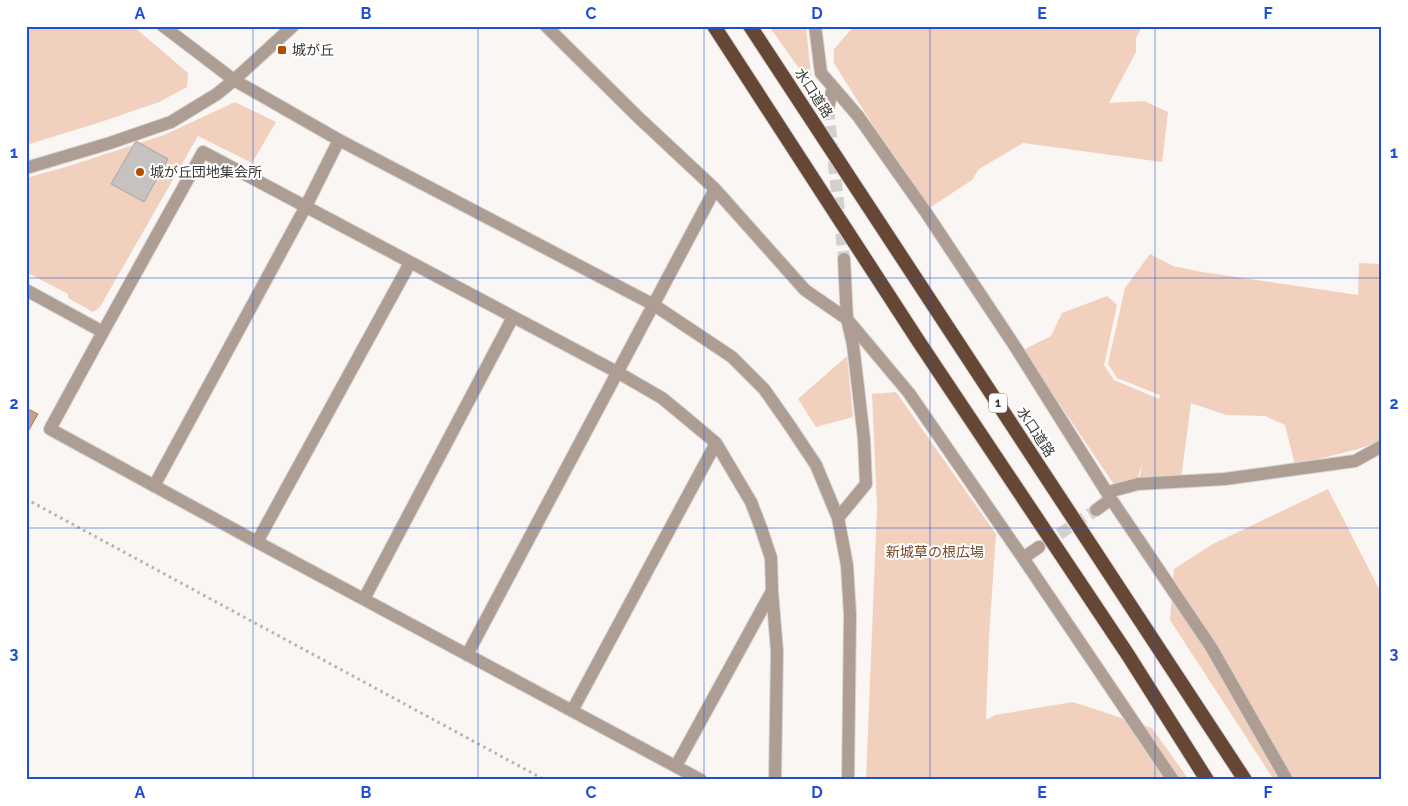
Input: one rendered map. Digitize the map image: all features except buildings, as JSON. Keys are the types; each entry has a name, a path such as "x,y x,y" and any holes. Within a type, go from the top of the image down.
{"highway":[{"name":"1","path":"714,26 919,342 1128,655 1208,780"},
{"name":"水口道路","path":"750,26 1245,780"}],"street":[{"path":"163,26 234,80 339,140 654,305 732,357 764,390 816,465 838,518 847,565 850,615 848,780"},
{"path":"26,168 110,143 171,122 217,94 293,26"},
{"path":"546,26 638,117 715,189 805,290 846,319 909,393 1173,780"},
{"path":"815,26 821,72 858,116 925,211 1016,348 1110,496 1211,647 1287,780"},
{"path":"828,108 833,87"},
{"path":"154,486 306,206 339,140"},
{"path":"701,780 50,429 203,152 617,372 662,398 716,443 750,502 772,558 772,591 777,651 775,780"},
{"path":"467,655 715,189"},
{"path":"838,518 866,484 864,440 853,344 846,319 844,260"},
{"path":"257,542 410,263"},
{"path":"26,290 103,332"},
{"path":"364,599 513,317"},
{"path":"572,711 716,443"},
{"path":"1096,510 1110,496 1138,484 1225,479 1355,461 1382,446"},
{"path":"1023,558 1040,547"},
{"path":"676,766 772,591"}],"path":[{"path":"26,499 545,780"}],"green space":[{"path":"26,26 133,26 188,73 187,87 159,102 26,145"},
{"path":"769,26 806,26 812,87"},
{"path":"854,26 1142,26 1136,38 1136,52 1109,103 1144,101 1168,112 1162,162 1023,143 979,169 972,180 931,207 916,194 834,63 834,49"},
{"path":"235,102 276,122 252,163 198,136 100,307 93,312 68,298 68,294 26,272 26,178 164,135"},
{"path":"1150,254 1173,266 1202,272 1358,295 1359,263 1382,264 1382,440 1358,449 1295,465 1285,425 1265,416 1226,415 1191,403 1181,479 1139,480 1143,462 1136,482 1115,486 1023,350 1051,336 1062,313 1107,296 1117,305 1104,365 1114,380 1159,399 1160,395 1117,378 1108,364 1125,288"},
{"path":"847,356 853,417 816,427 798,399"},
{"name":"新城草の根広場","path":"896,392 996,534 986,720 995,715 1073,702 1152,728 1189,780 866,780 877,508 872,394"},
{"path":"1328,489 1379,589 1382,589 1382,780 1274,780 1170,620 1174,569 1211,545"}],"shaded area":[{"path":"26,408 38,414 26,435"}],"tunnel":[{"path":"828,108 844,259"},
{"path":"1044,544 1096,510"}],"place":[{"name":"城が丘","path":"282,50"},
{"name":"城が丘団地集会所","path":"140,172"}]}
